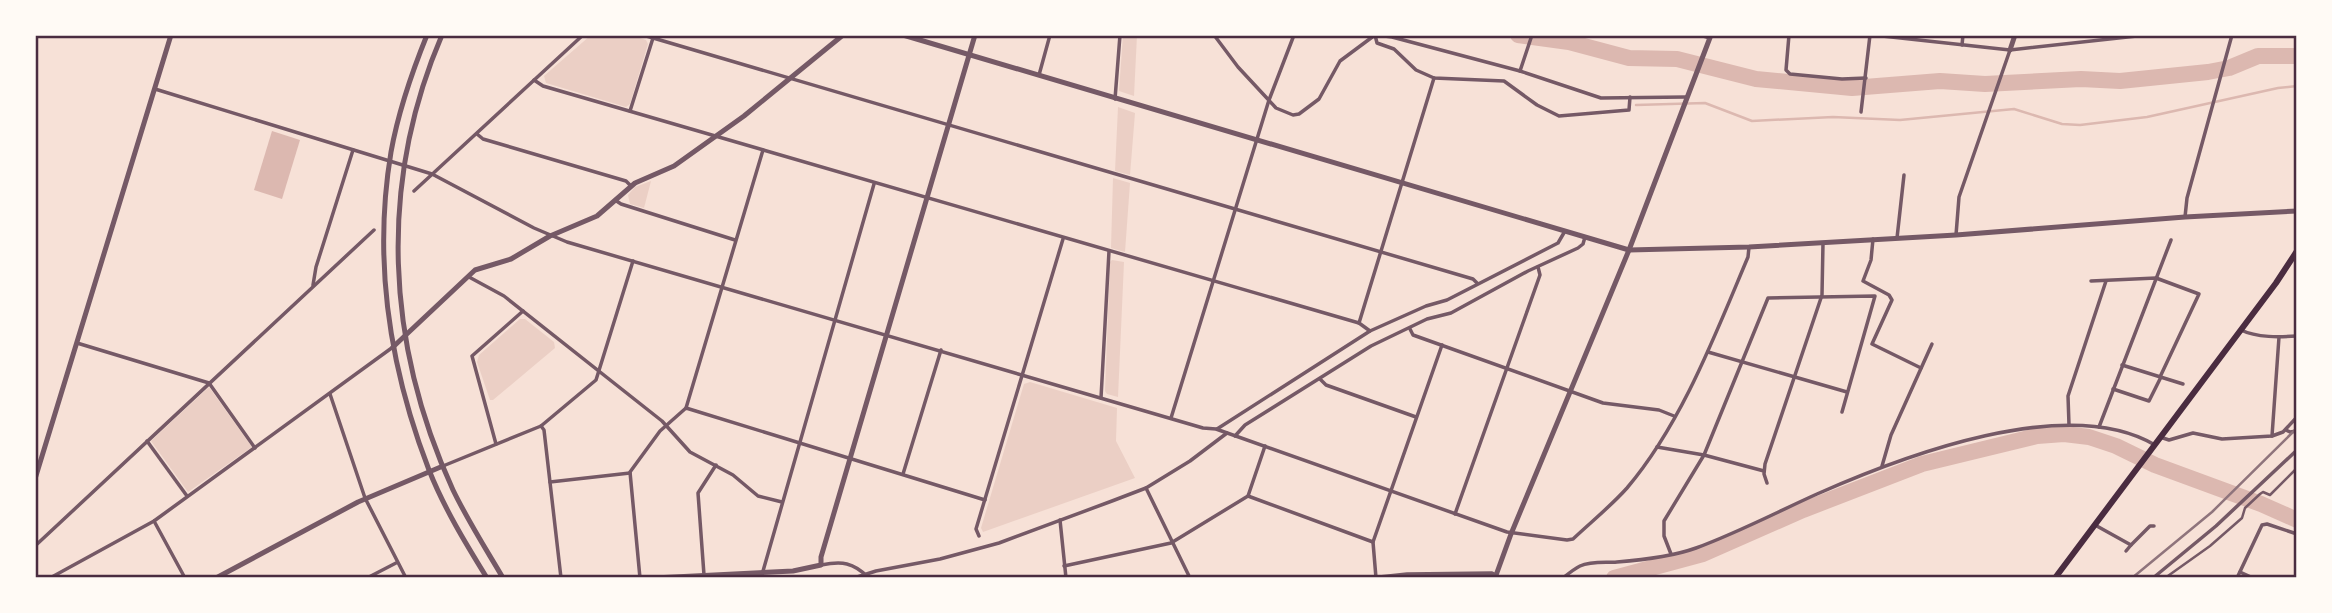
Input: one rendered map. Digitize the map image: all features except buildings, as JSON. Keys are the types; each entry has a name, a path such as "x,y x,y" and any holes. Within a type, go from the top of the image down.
{"main road":[{"path":"2054,578 2241,330 2297,251"}],"street":[{"path":"35,479 171,35"},
{"path":"427,35 408,87 390,161 385,206 384,258 393,347 406,403 429,471 487,578"},
{"path":"442,35 419,97 403,164 398,254 405,334 415,384 443,466 468,520 503,578"},
{"path":"414,191 583,35"},
{"path":"643,35 1473,279 1477,283"},
{"path":"50,578 155,521 393,347 478,268 511,258 550,236 597,216 631,186 674,166 715,137 843,35"},
{"path":"903,35 1629,250 1749,247 1956,235 2297,211"},
{"path":"821,565 849,458 975,35"},
{"path":"1039,75 1050,35"},
{"path":"1115,99 1120,35"},
{"path":"1214,35 1269,100 1282,112 1296,115 1319,99 1340,61 1375,35 1376,41 1396,50 1416,70 1434,78 1500,80 1537,105 1563,117 1629,110 1630,97"},
{"path":"1171,418 1269,100 1294,35"},
{"path":"1377,35 1520,71 1601,98 1688,97"},
{"path":"1409,41 1410,35"},
{"path":"1520,71 1532,35"},
{"path":"1370,578 1407,574 1496,577 1511,534 1629,250 1711,36 1700,35"},
{"path":"1789,35 1786,70 1790,74 1842,79 1866,78"},
{"path":"1861,112 1872,35 2010,50 2146,35"},
{"path":"1962,45 1963,35"},
{"path":"1956,235 1959,197 2015,35"},
{"path":"2087,35 2087,41"},
{"path":"2185,217 2187,198 2232,35"},
{"path":"1385,46 1384,41 1388,36"},
{"path":"630,111 653,38"},
{"path":"1359,324 1434,78"},
{"path":"534,80 543,86 715,137 1359,324 1370,331"},
{"path":"155,89 432,174 550,236 1022,376 1216,429 1511,534 1567,540 1573,539 1628,487 1656,447 1708,352 1748,257 1749,247"},
{"path":"477,134 483,139 626,181 631,186"},
{"path":"313,285 316,267 353,149"},
{"path":"640,578 630,473 666,425 686,408 764,150"},
{"path":"1897,238 1904,175"},
{"path":"761,575 874,184"},
{"path":"615,200 621,205 736,240"},
{"path":"35,546 374,230"},
{"path":"1216,429 1370,331 1426,306 1447,300 1558,243 1565,231"},
{"path":"1235,436 1245,425 1371,346 1427,319 1451,313 1578,248 1585,237"},
{"path":"979,536 976,529 1063,239"},
{"path":"1873,239 1871,260 1863,281 1889,295 1892,300 1872,344 1921,368"},
{"path":"2099,427 2171,240"},
{"path":"1767,483 1764,471 1822,295 1824,242"},
{"path":"1101,398 1109,251"},
{"path":"216,578 365,498 541,426 596,380 600,373 633,261"},
{"path":"1455,514 1539,275 1538,267"},
{"path":"469,276 504,296 523,311 666,425 690,452 733,475 758,496 782,502"},
{"path":"2091,281 2156,278 2199,294 2149,401 2112,389"},
{"path":"2069,425 2068,397 2106,281"},
{"path":"1671,554 1664,536 1664,521 1704,455 1768,298 1875,296 1842,412"},
{"path":"496,444 472,356 523,311"},
{"path":"1410,328 1413,335 1571,392 1610,405 1659,411 1674,416"},
{"path":"2241,330 2279,337 2297,336"},
{"path":"2272,436 2279,337"},
{"path":"77,343 209,383 255,448"},
{"path":"1882,466 1891,435 1932,344"},
{"path":"1376,578 1373,542 1441,345"},
{"path":"903,474 941,350"},
{"path":"1708,352 1847,392"},
{"path":"2122,365 2183,384"},
{"path":"1320,379 1326,385 1416,417"},
{"path":"330,394 365,498 406,578"},
{"path":"686,408 985,500"},
{"path":"2160,437 2169,440 2193,433 2222,439 2272,436 2286,430 2297,417"},
{"path":"1563,578 1584,564 1650,559 1706,544 1882,466 2007,432 2042,425 2099,427 2124,431 2155,444"},
{"path":"541,426 544,430 561,578"},
{"path":"2286,430 2297,431"},
{"path":"854,578 868,577 876,571 940,559 999,543 1146,488 1227,433"},
{"path":"147,441 187,496"},
{"path":"1064,566 1171,543 1248,496 1265,446"},
{"path":"1656,447 1704,455 1764,471"},
{"path":"2153,578 2216,526 2297,450"},
{"path":"704,575 698,493 716,465"},
{"path":"2165,578 2210,546 2242,518 2245,508 2260,494 2263,492 2270,495 2297,468"},
{"path":"550,482 630,473"},
{"path":"1146,488 1190,578"},
{"path":"1248,496 1373,542"},
{"path":"1060,520 1066,578"},
{"path":"155,521 185,578"},
{"path":"2237,578 2262,525 2267,524 2297,534"},
{"path":"2095,525 2131,545"},
{"path":"2126,551 2150,526 2154,526"},
{"path":"654,578 761,575 847,562 868,577"},
{"path":"368,578 396,563"},
{"path":"2241,572 2253,578"}],"shaded area":[{"path":"591,35 631,35 646,40 648,44 630,104 626,107 546,83 544,76"},
{"path":"1123,35 1137,35 1134,96 1119,91"},
{"path":"1118,107 1135,113 1130,175 1115,171"},
{"path":"272,131 300,140 282,199 254,190"},
{"path":"1113,178 1130,183 1125,252 1111,248"},
{"path":"651,181 644,208 630,204 628,195 635,187"},
{"path":"1112,260 1124,262 1118,397 1105,391"},
{"path":"520,319 525,319 554,342 555,348 490,400 477,362 479,355"},
{"path":"1030,382 1117,408 1116,441 1135,478 983,532 981,528 1024,384"},
{"path":"209,387 252,447 188,492 151,441"}],"waterway":[{"path":"1518,35 1569,42 1629,58 1677,59 1756,79 1852,88 1940,81 1985,84 2081,79 2120,81 2208,72 2229,68 2258,56 2297,56"},
{"path":"1636,105 1705,103 1752,121 1833,117 1900,120 2014,109 2062,124 2080,125 2147,117 2297,86"},
{"path":"1614,578 1703,554 1803,510 1922,464 2037,436 2064,434 2089,437 2297,520"}],"railway":[{"path":"2132,578 2212,512 2297,428"}]}
